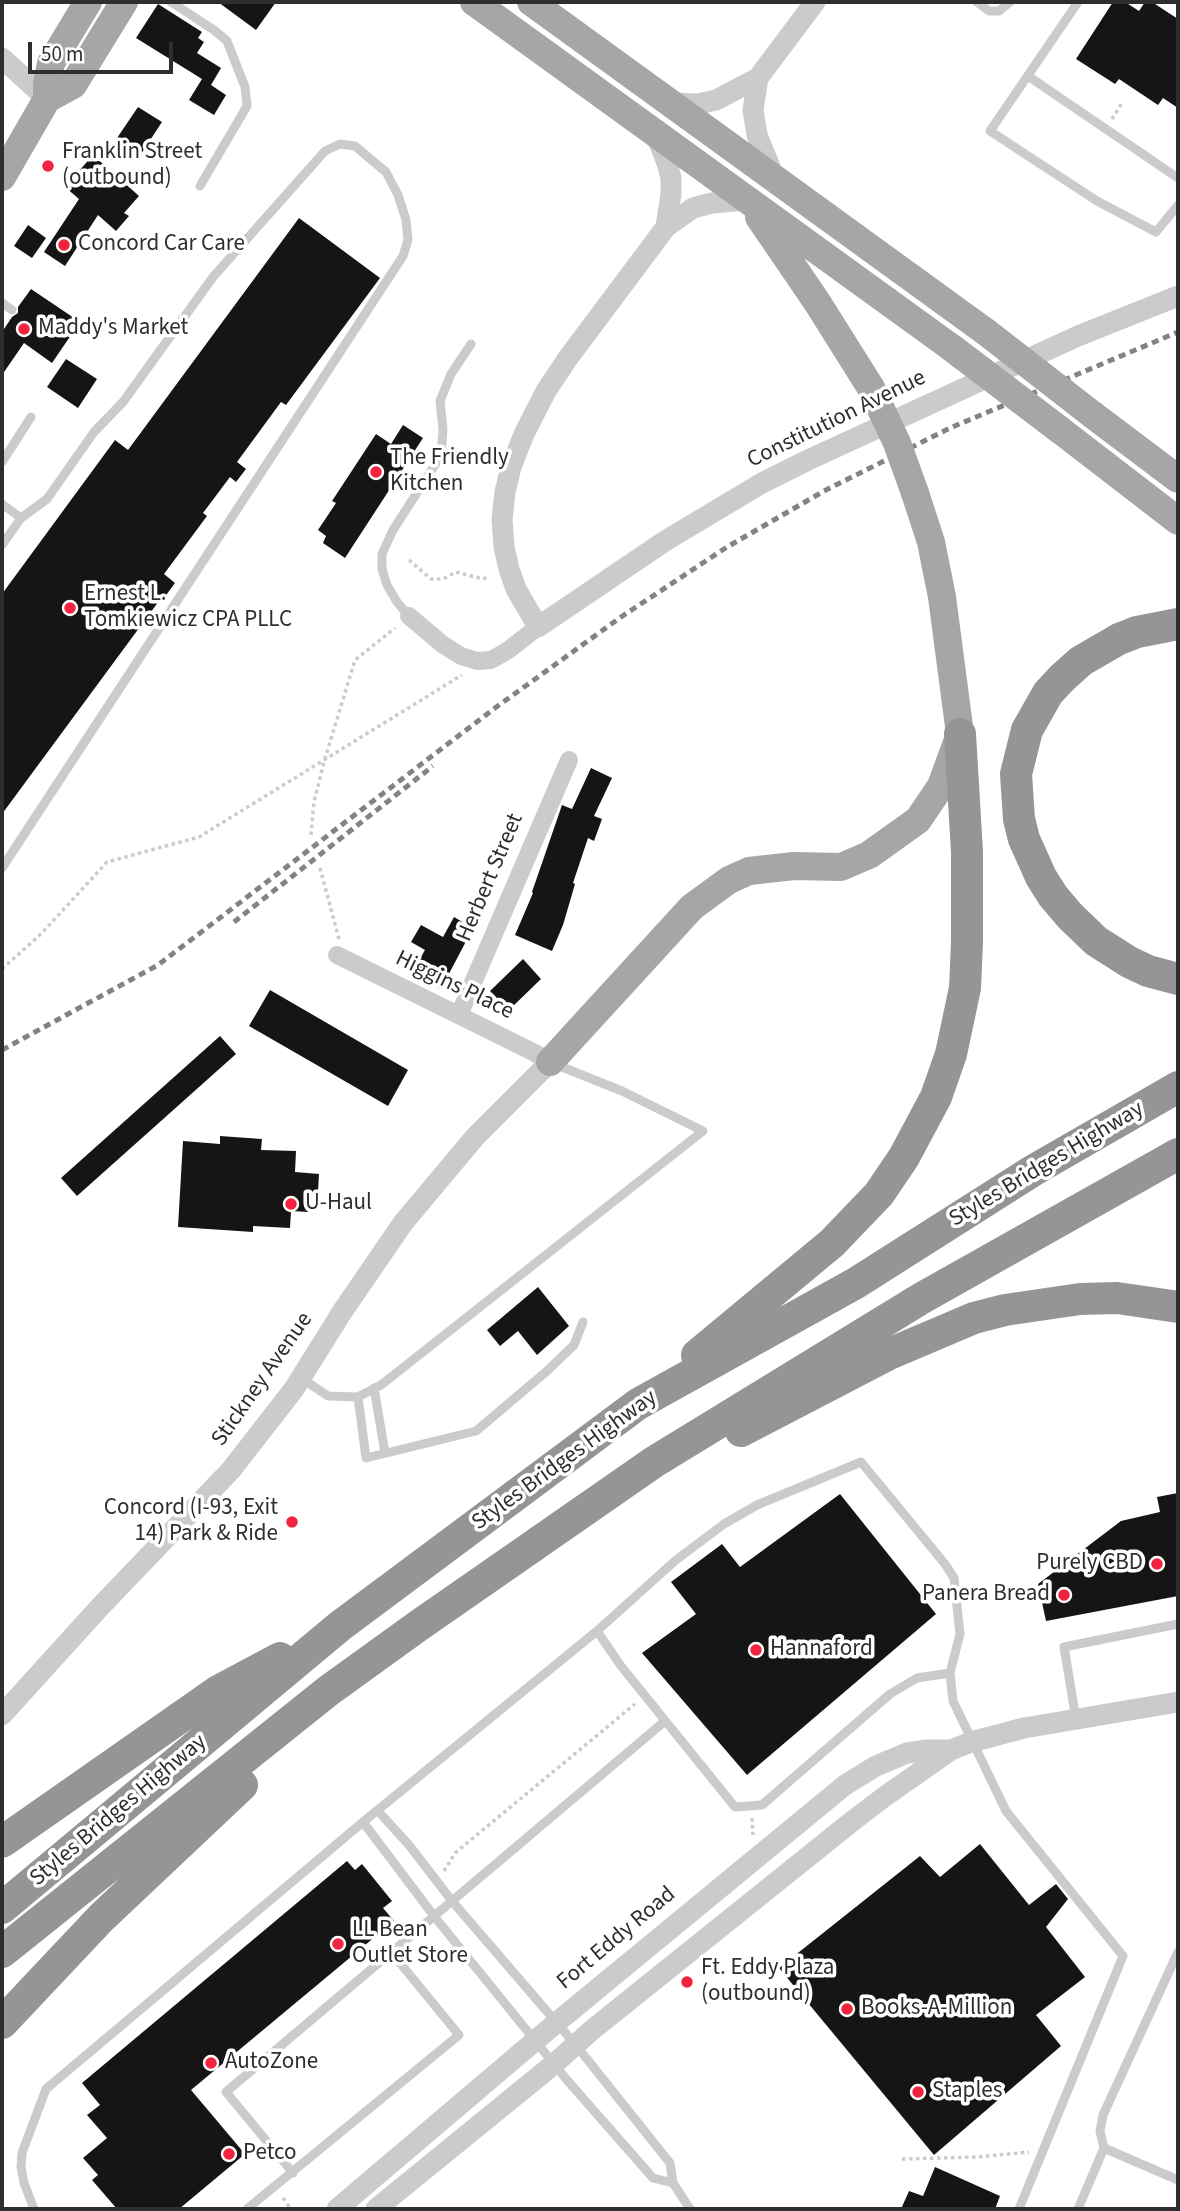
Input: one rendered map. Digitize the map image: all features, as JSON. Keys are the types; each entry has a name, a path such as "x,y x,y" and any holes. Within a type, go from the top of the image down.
{"highway":[{"path":"1178,624 1137,632 1119,639 1081,661 1062,678 1048,693 1027,730 1016,774 1019,819 1024,839 1053,896 1096,941 1148,971 1178,979"},
{"path":"638,1404 832,1243 879,1194 904,1157 936,1097 951,1054 965,988 967,852 960,734"},
{"name":"Styles Bridges Highway","path":"2,1908 340,1626 638,1404 856,1283 1034,1170 1178,1087"},
{"name":"Styles Bridges Highway","path":"2,1952 328,1691 654,1462 922,1298 1178,1154"},
{"path":"654,1462 745,1429 889,1354 974,1318 1005,1310 1080,1299 1117,1298 1178,1307"},
{"path":"2,1842 218,1691 340,1626"},
{"path":"2,2023 101,1918 215,1809 418,1626"}],"main road":[{"path":"2,177 47,99 51,64 88,2"},
{"path":"47,99 73,85 124,2"},
{"path":"474,2 952,348 1178,521"},
{"path":"531,2 986,332 1178,479"},
{"path":"550,1062 692,907 729,880 749,871 794,866 841,867 869,855 918,820 940,786 960,734 942,597 931,542 897,443 871,388 817,302 747,200"}],"street":[{"path":"672,103 698,104 716,100 758,78 815,2"},
{"path":"2,58 47,99"},
{"path":"758,78 753,110 757,135 774,177"},
{"path":"655,132 671,178 666,227"},
{"path":"409,616 442,644 461,656 477,661 491,660 538,627 516,589 504,547 502,519 505,492 524,434 561,369 666,227 693,208 712,203 747,200"},
{"name":"Constitution Avenue","path":"538,627 665,541 762,483 1078,336 1178,296"},
{"name":"Herbert Street","path":"459,1015 569,760"},
{"name":"Higgins Place","path":"344,959 550,1062"},
{"name":"Stickney Avenue","path":"2,1715 99,1608 231,1470 301,1378 403,1223 475,1136 550,1062"},
{"name":"Fort Eddy Road","path":"376,2209 575,2044 875,1803 951,1750 1024,1728 1178,1702"},
{"name":"Fort Eddy Road","path":"337,2209 556,2023 845,1785 876,1766 907,1753 951,1750"}],"lane":[{"path":"171,2 227,41 244,88 247,106 200,186"},
{"path":"977,2 989,11 999,11 1010,2"},
{"path":"1078,2 990,131 1097,201 1156,232 1178,205"},
{"path":"1028,75 1178,178"},
{"path":"2,545 21,518 47,499 94,432 123,402 213,277 325,151 340,144 355,146 386,172 398,195 406,220 408,240 403,256 2,868"},
{"path":"2,303 12,310"},
{"path":"409,616 387,585 382,569 382,554 393,530 438,460 443,436 440,401 451,374 471,344"},
{"path":"2,463 31,417"},
{"path":"2,504 21,518"},
{"path":"301,1378 328,1396 358,1397 374,1388 703,1131 622,1091 550,1062"},
{"path":"358,1397 366,1458 476,1431 574,1345 583,1322"},
{"path":"374,1388 385,1453"},
{"path":"34,2209 24,2183 22,2153 46,2088 363,1822 597,1631 676,1560 724,1524 757,1505 861,1462 954,1578 960,1634 950,1673 953,1701 1006,1811 1123,1956 1019,2209"},
{"path":"1076,1719 1064,1647 1178,1624"},
{"path":"597,1631 621,1667 735,1807 762,1805 890,1694 916,1678 950,1673"},
{"path":"293,2173 226,2092 665,1721"},
{"path":"378,1811 575,2044 670,2163 673,2183 690,2209"},
{"path":"363,1822 434,1916 554,2064 653,2178 673,2183"},
{"path":"247,2209 459,2035 391,1952"},
{"path":"1078,2209 1104,2148 1100,2131 1103,2115 1178,1952"},
{"path":"1104,2148 1178,2180"}],"path":[{"path":"409,560 431,579 443,579 456,572 483,579 492,575"},
{"path":"311,835 314,802 324,762 355,660 409,616"},
{"path":"2,969 42,933 107,862 200,837 457,680 477,661"},
{"path":"320,868 344,959"},
{"path":"440,1878 455,1853 636,1703"},
{"path":"752,1818 753,1837"},
{"path":"902,2160 1044,2151"},
{"path":"282,2197 291,2209"}],"building":[{"path":"218,2 276,2 256,30"},
{"path":"1113,2 1125,2 1139,11 1145,2 1152,2 1178,19 1178,108 1163,98 1158,105 1119,79 1115,84 1076,59"},
{"path":"158,4 202,32 198,38 204,42 197,53 221,68 211,85 226,95 214,115 189,100 202,79 136,38"},
{"path":"138,107 162,122 139,157 115,141"},
{"path":"93,155 139,196 124,213 129,216 116,231 98,215 65,266 44,252 79,199 65,187"},
{"path":"299,218 380,278 286,405 281,402 237,462 246,469 236,482 230,477 203,513 207,516 164,574 175,583 2,814 2,594 115,440 128,450"},
{"path":"28,225 46,238 32,258 14,246"},
{"path":"31,289 80,322 52,363 24,343 2,375 2,332 18,313 18,307"},
{"path":"66,359 97,379 78,408 47,387"},
{"name":"The Friendly Kitchen","path":"403,425 423,438 345,558 323,543 326,536 318,530 336,503 332,501 376,434 391,444"},
{"path":"591,768 612,778 594,816 602,819 594,841 588,838 563,925 552,951 515,935 533,893 562,805 572,809"},
{"path":"454,917 473,928 441,989 412,973 425,950 411,942 421,925 443,937"},
{"path":"523,959 541,979 509,1010 490,991"},
{"path":"270,990 408,1070 388,1106 249,1026"},
{"path":"220,1036 236,1054 77,1196 61,1178"},
{"path":"220,1136 262,1139 261,1150 296,1151 295,1172 319,1174 318,1192 310,1192 309,1212 291,1211 290,1228 253,1226 253,1232 178,1227 183,1141 220,1144"},
{"path":"538,1287 569,1326 537,1355 518,1331 500,1346 487,1330"},
{"path":"1178,1493 1178,1596 1046,1621 1038,1584 1121,1521 1160,1512 1157,1497"},
{"path":"840,1494 936,1614 747,1775 642,1653 696,1614 671,1582 722,1544 740,1567"},
{"path":"980,1844 1029,1905 1056,1884 1068,1899 1046,1927 1085,1977 1036,2015 1061,2046 934,2155 779,1968 920,1856 940,1877"},
{"path":"347,1861 355,1870 362,1864 392,1901 383,1908 394,1921 191,2090 245,2154 179,2209 117,2209 92,2180 98,2175 83,2158 107,2138 87,2115 100,2105 82,2083"},
{"path":"935,2167 1000,2196 995,2209 901,2209 909,2191 923,2196"}],"railway":[{"path":"2,1050 158,965 495,708 621,617 727,547 824,491 950,428 1178,332"},
{"path":"234,922 433,766"}],"place":[{"name":"Franklin Street (outbound)","path":"48,166"},
{"name":"Concord Car Care","path":"64,245"},
{"name":"Maddy's Market","path":"24,329"},
{"name":"The Friendly Kitchen","path":"376,472"},
{"name":"Ernest L. Tomkiewicz CPA PLLC","path":"70,608"},
{"name":"U-Haul","path":"291,1204"},
{"name":"Concord (I-93, Exit 14) Park & Ride","path":"292,1522"},
{"name":"Purely CBD","path":"1157,1564"},
{"name":"Panera Bread","path":"1064,1595"},
{"name":"Hannaford","path":"756,1650"},
{"name":"LL Bean Outlet Store","path":"338,1944"},
{"name":"Ft. Eddy Plaza (outbound)","path":"687,1982"},
{"name":"Books-A-Million","path":"847,2009"},
{"name":"AutoZone","path":"211,2063"},
{"name":"Staples","path":"918,2092"},
{"name":"Petco","path":"229,2154"}]}
